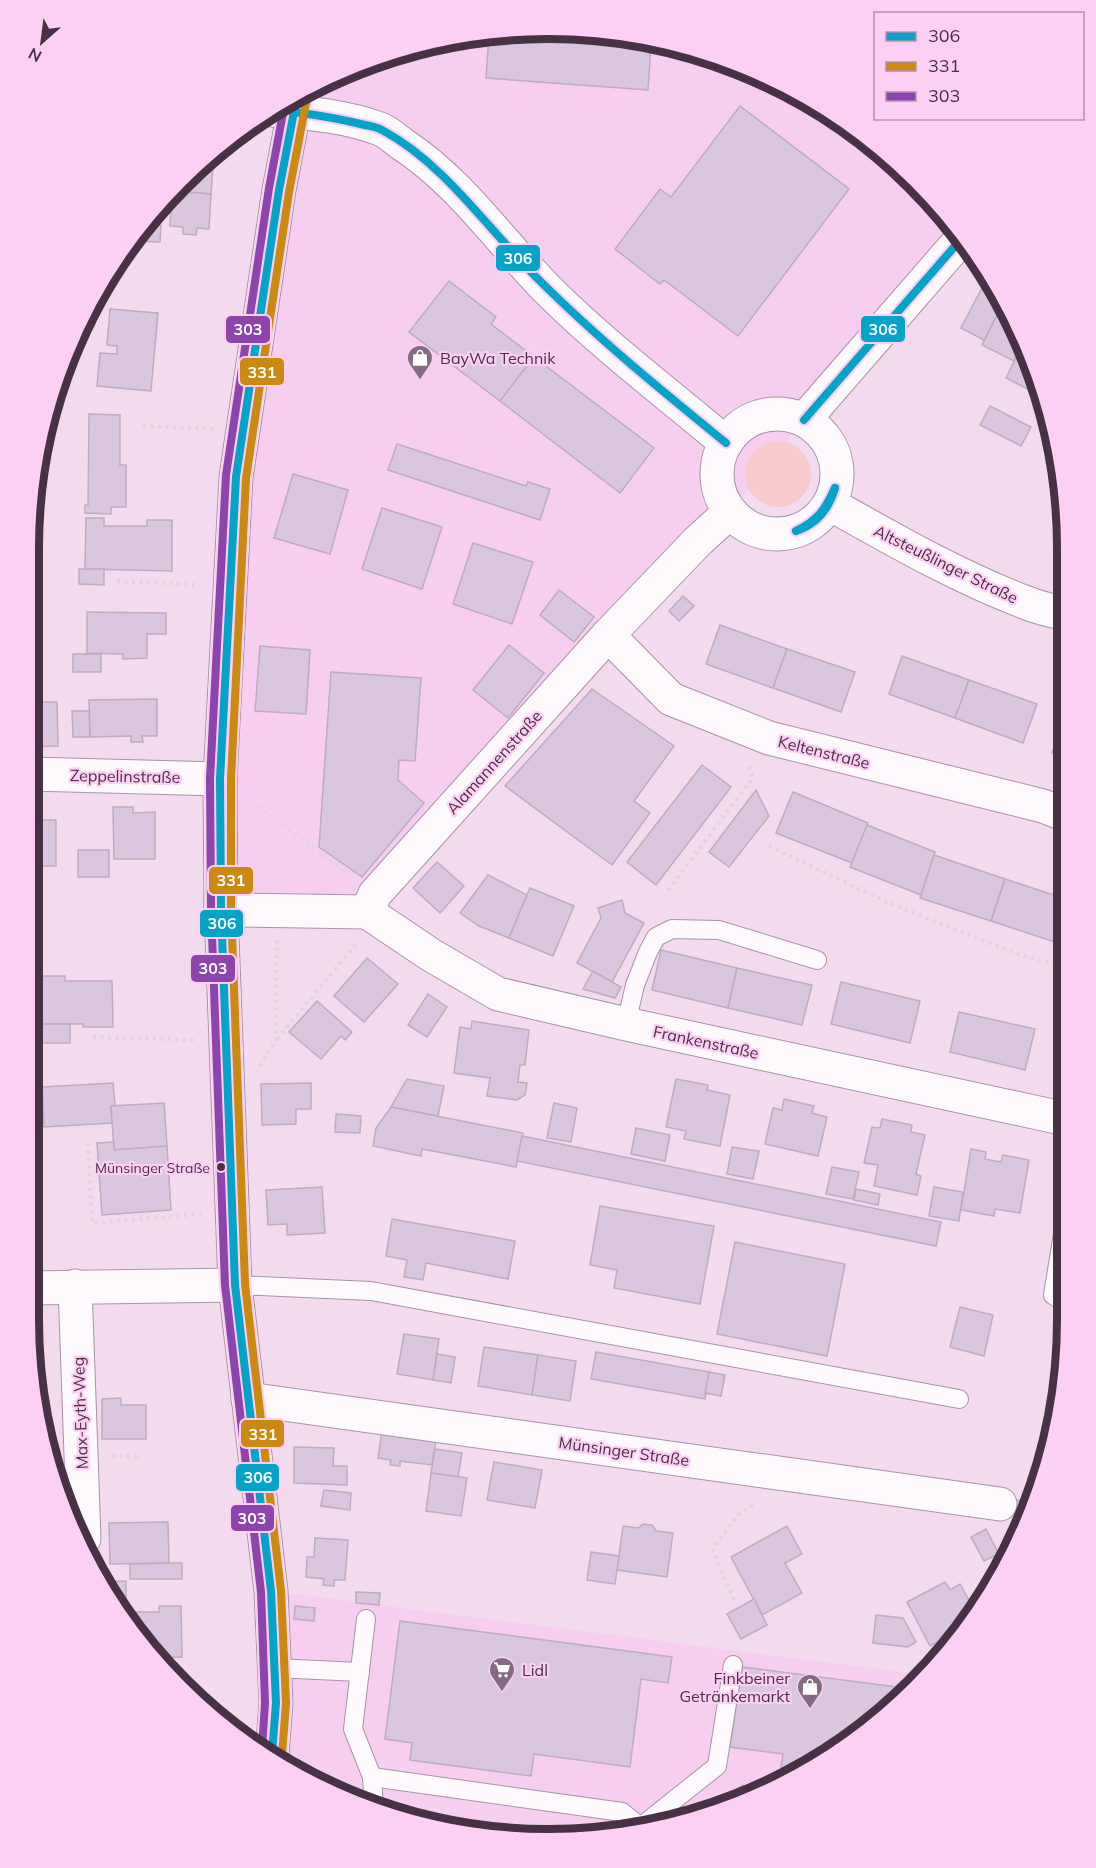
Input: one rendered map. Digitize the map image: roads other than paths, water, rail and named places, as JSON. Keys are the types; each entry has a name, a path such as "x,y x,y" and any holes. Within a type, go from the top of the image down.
{"street":[{"path":"293,108 381,129 422,157 476,210 522,263 554,295 624,359 726,443"},
{"path":"272,1748 276,1703 271,1591 234,1285 221,908 220,779 236,477 279,190 285,112"},
{"path":"804,420 956,244"},
{"path":"769,414 787,415 804,420 820,431 831,447 837,466 837,486 830,504 818,519 802,530 783,534 764,533 746,526 730,512 722,497 717,479 718,460 726,443 737,429 769,414"},
{"name":"Altsteußlinger Straße","path":"830,504 987,586 1029,604 1057,612"},
{"name":"Alamannenstraße","path":"371,903 608,636 698,541 730,512"},
{"name":"Keltenstraße","path":"608,636 671,699 769,738 1043,806 1057,811"},
{"name":"Zeppelinstraße","path":"39,774 220,779"},
{"path":"221,908 278,910 371,903"},
{"name":"Frankenstraße","path":"371,903 431,955 498,994 1057,1117"},
{"path":"39,1287 234,1285"},
{"name":"Max-Eyth-Weg","path":"75,1286 84,1528"},
{"name":"Münsinger Straße","path":"248,1400 1000,1504"}],"lane":[{"path":"626,1024 635,985 648,952 656,937 672,929 719,930 817,960"},
{"path":"1057,1270 1053,1295 1057,1297"},
{"path":"234,1285 371,1290 959,1399"},
{"path":"366,1619 353,1729 372,1777 373,1798"},
{"path":"651,1818 717,1766 733,1665"},
{"path":"274,1668 360,1672"},
{"path":"372,1777 622,1812 634,1821"}],"place":[{"name":"BayWa Technik","path":"420,381"},
{"name":"Münsinger Straße","path":"221,1167"},
{"name":"Lidl","path":"502,1693"},
{"name":"Finkbeiner Getränkemarkt","path":"810,1710"}]}
